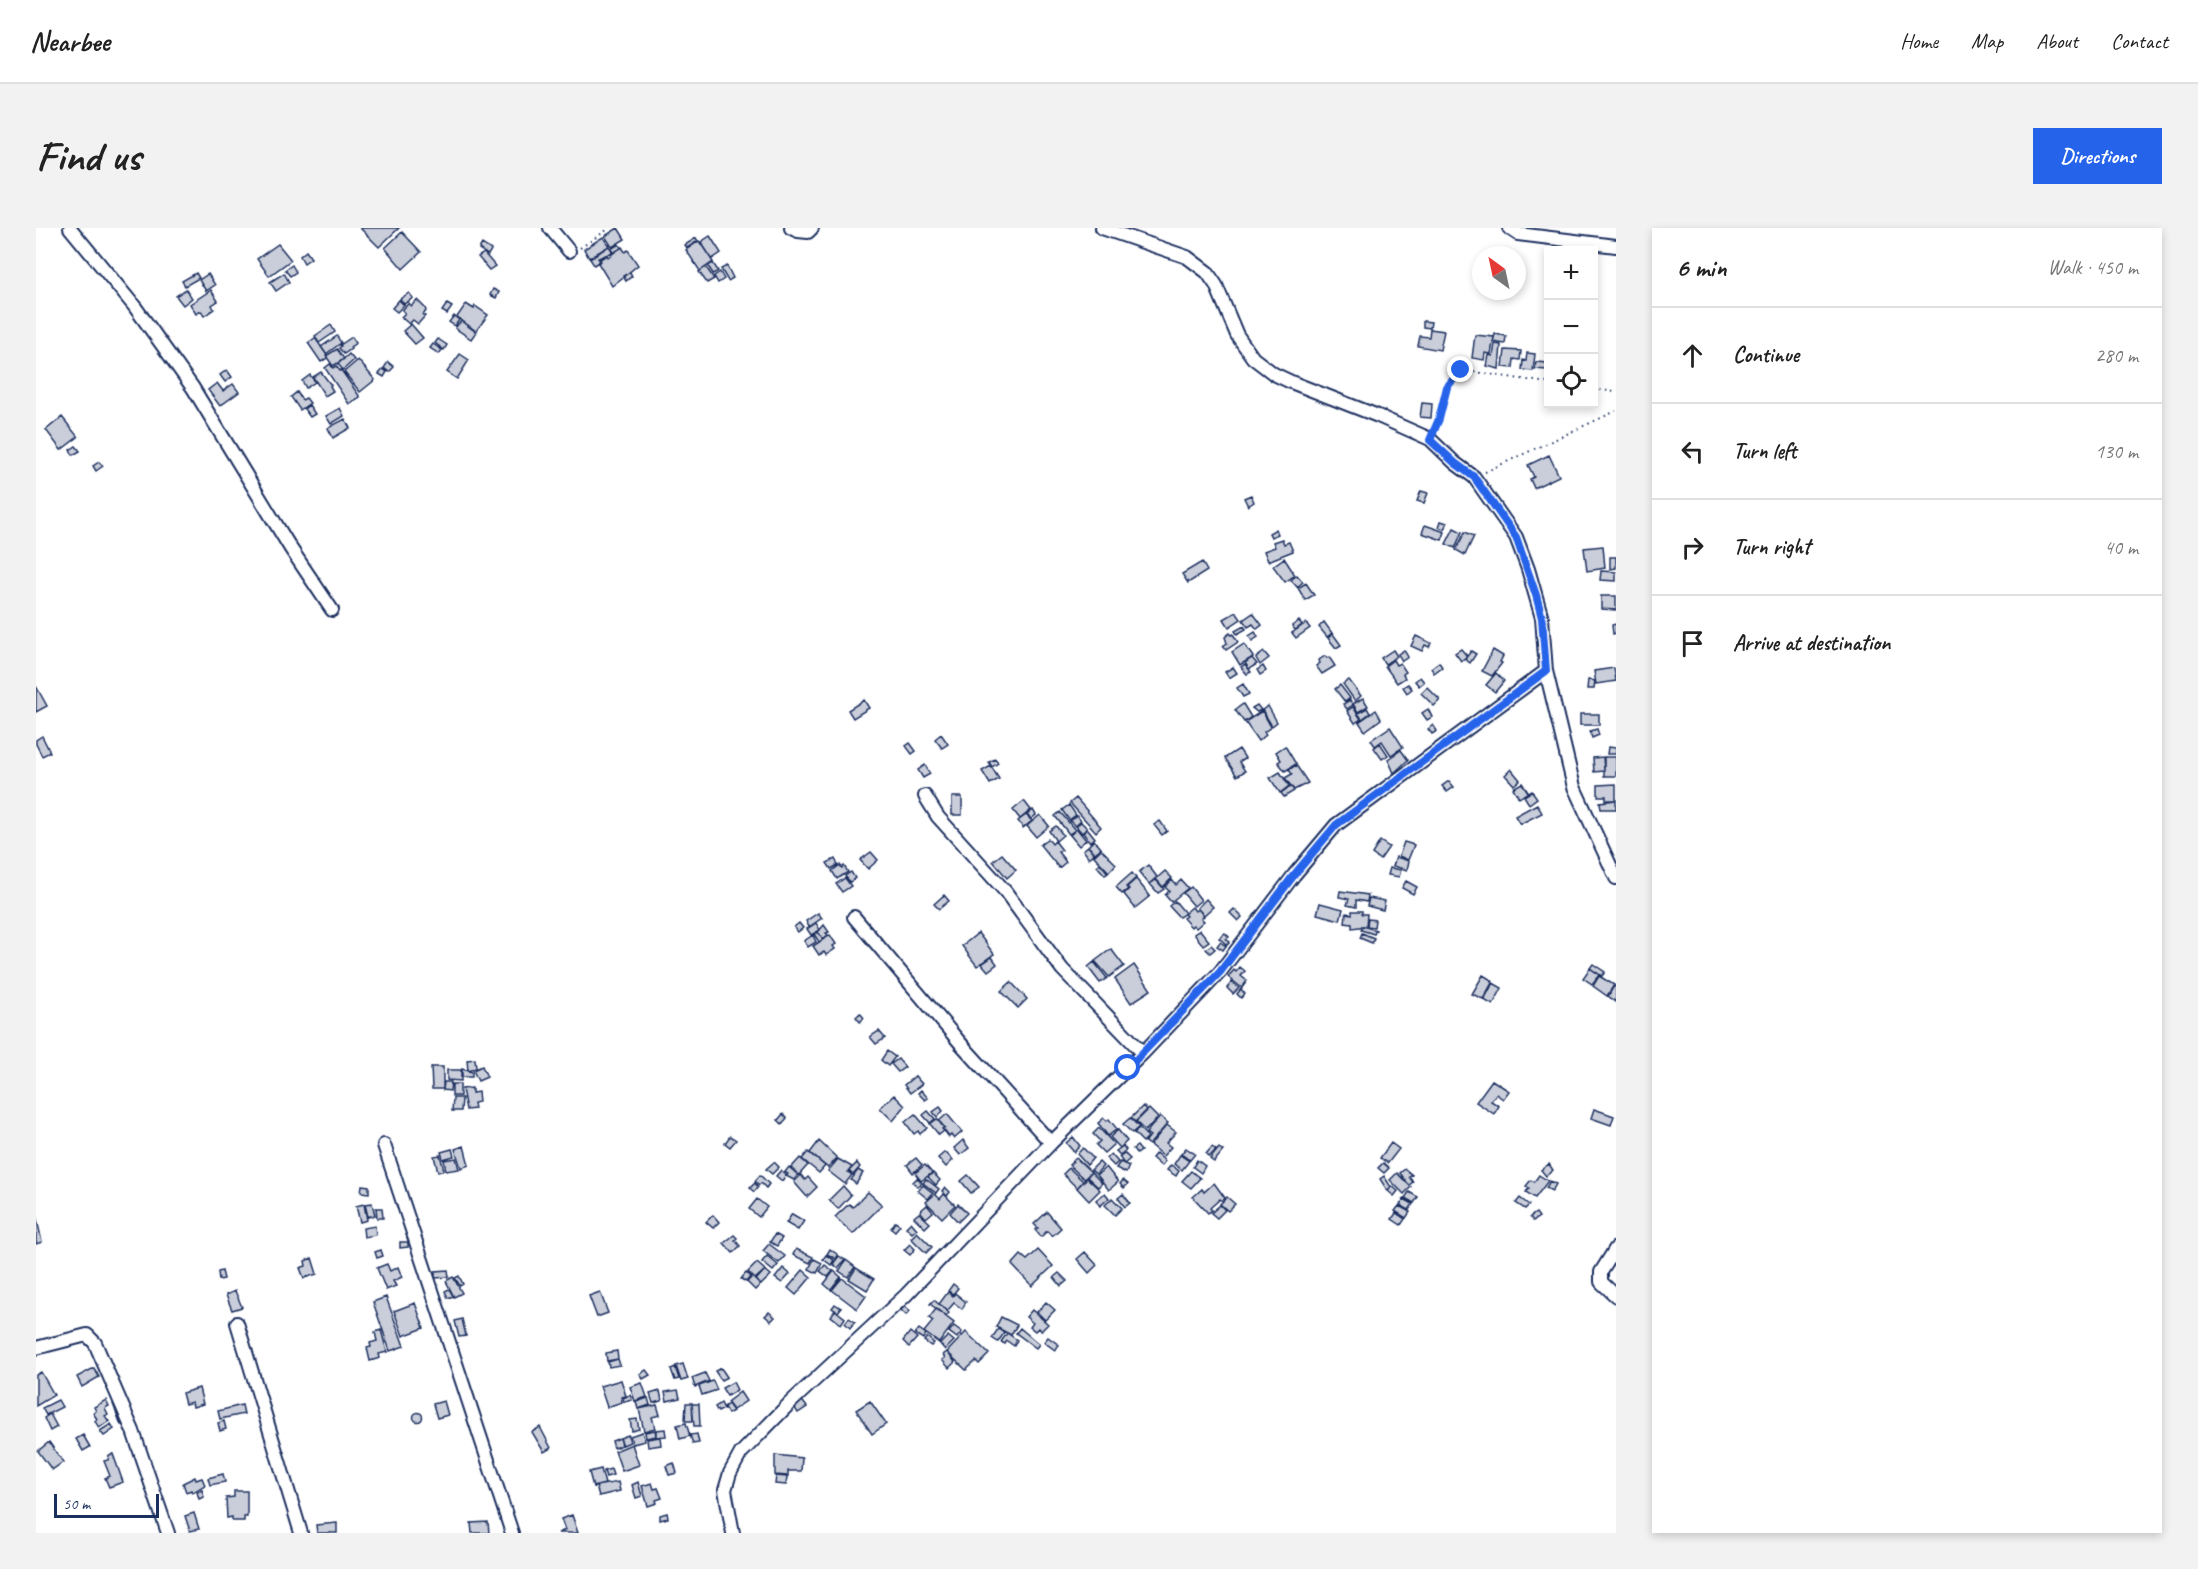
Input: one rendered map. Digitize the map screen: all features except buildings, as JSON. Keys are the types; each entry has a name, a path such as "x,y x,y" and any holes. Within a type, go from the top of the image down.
{"street":[{"path":"70,228 135,307 193,388 291,549 332,610"},
{"path":"550,228 569,251"},
{"path":"790,228 808,232 812,228"},
{"path":"1102,228 1187,257 1207,272 1216,285 1237,335 1253,358 1274,374 1378,416 1430,440 1474,477 1516,537 1528,569 1542,618 1546,671 1574,787 1616,878"},
{"path":"1509,228 1518,234 1616,246"},
{"path":"733,1533 725,1491 730,1473 741,1454 791,1402 906,1295 1050,1143 1143,1053 1220,972 1294,875 1336,825 1546,671"},
{"path":"925,796 939,817 1005,891 1062,969 1143,1053"},
{"path":"854,916 962,1045 1050,1143"},
{"path":"384,1145 512,1533"},
{"path":"1616,1248 1601,1272 1601,1282 1616,1296"},
{"path":"237,1323 301,1533"},
{"path":"36,1348 87,1335 95,1343 133,1431 168,1533"}],"path":[{"path":"569,251 577,250 610,228"},
{"path":"1430,440 1439,419 1447,387 1461,370 1544,381"},
{"path":"1598,390 1616,392"},
{"path":"1474,477 1616,411"}],"route":[{"path":"1128,1068 1220,972 1294,875 1336,825 1364,802 1546,671 1542,618 1516,537 1474,477 1430,440 1439,419 1447,387 1461,370"}]}
